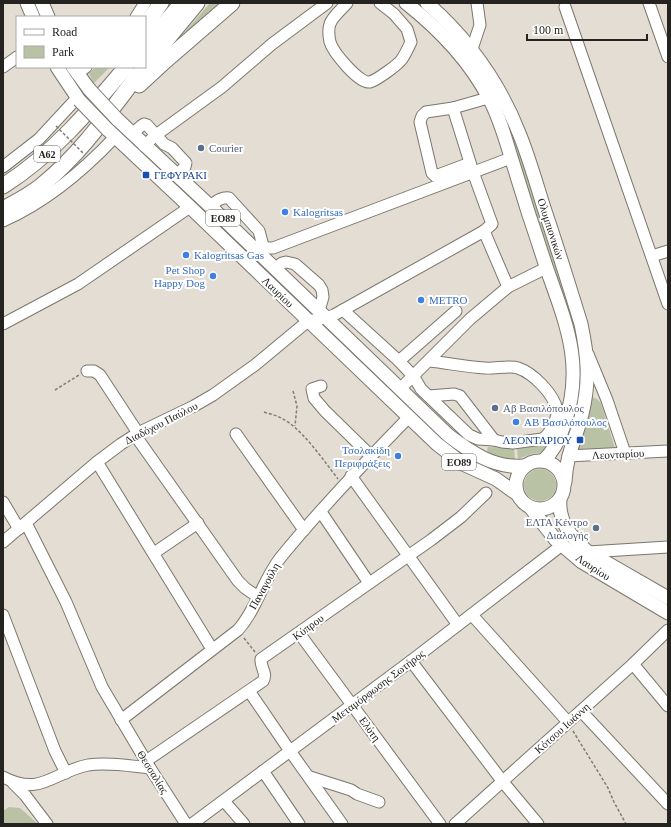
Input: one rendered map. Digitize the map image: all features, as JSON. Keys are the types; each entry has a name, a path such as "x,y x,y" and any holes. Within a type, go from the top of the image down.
{"highway":[{"path":"146,25 161,3"},
{"path":"146,45 182,3"},
{"name":"Α62","path":"146,64 197,3"},
{"path":"89,138 122,101 165,60 232,3"},
{"path":"85,115 114,68"},
{"name":"Α62","path":"3,186 45,156 85,115 125,68"},
{"name":"Α62","path":"3,209 41,186 72,158 142,68"}],"main road":[{"path":"27,3 33,16"},
{"path":"42,3 48,16"},
{"name":"Ολυμπιονικών","path":"406,3 430,22 448,40 490,98 505,137 546,268 565,320 570,338 574,373 572,398 559,438 549,456 544,461"},
{"name":"Ολυμπιονικών","path":"427,3 456,30 472,49 486,68 501,93 519,133 581,324 587,351 588,372 586,392 582,414 565,468 564,482"},
{"name":"Λαυρίου","path":"58,68 78,99 111,133 449,455 463,464 502,483 518,494 523,502 530,507 546,529 582,562 668,612"},
{"name":"Λαυρίου","path":"79,69 89,89 117,120 210,206 261,249 275,269 448,435 472,452 507,467 524,466 535,461 544,461"},
{"path":"544,461 558,469 564,482"},
{"path":"518,494 515,489 515,479 524,466"},
{"name":"Λαυρίου","path":"564,482 564,489 560,499 559,508 568,530 579,544 588,552 668,598"},
{"path":"530,507 544,509 560,499"}],"street":[{"path":"137,16 145,3"},
{"path":"144,146 156,135 222,87 272,44 327,3"},
{"path":"347,3 330,23 328,31 330,43 345,64 364,81 370,82 401,60 411,42 407,29 383,4"},
{"path":"472,49 480,25 477,3"},
{"path":"649,3 668,57"},
{"path":"565,7 668,304"},
{"path":"3,67 16,58"},
{"path":"490,98 453,108 426,112 422,116 420,122 432,173 435,176 511,158"},
{"path":"3,167 38,139 78,99"},
{"path":"308,321 323,314 343,310 484,231 492,224 471,168 453,108"},
{"path":"132,134 144,124 164,144 172,148 186,163 186,167 176,175"},
{"path":"3,221 28,207 67,181 92,161 111,133"},
{"path":"210,206 223,197 229,198 259,231 261,249 273,248 471,168"},
{"path":"3,324 78,284 190,207"},
{"path":"484,231 508,287"},
{"path":"652,256 668,251"},
{"path":"275,269 282,263 286,262 295,264 319,285 324,296 323,314"},
{"path":"400,389 430,361 470,319 508,287 546,268"},
{"path":"343,310 399,361 414,377 421,389 469,435 478,439 502,442 534,441 546,436 552,428 557,412 556,405 534,376 517,368 485,368 430,361"},
{"path":"399,361 456,311"},
{"name":"Διαδόχου Παύλου","path":"3,542 98,462 137,434 213,395 255,365 308,321"},
{"path":"587,351 607,400 625,453"},
{"path":"87,371 94,371 100,375 137,434 238,581 258,597"},
{"path":"321,386 312,389 314,398 325,411 371,456"},
{"path":"572,398 586,392 599,392 607,400"},
{"path":"429,396 454,394 460,396 494,440"},
{"name":"Παναγούλη","path":"121,720 238,630 273,568 351,476 409,417"},
{"path":"236,434 304,530"},
{"name":"Λεονταρίου","path":"568,456 668,451"},
{"path":"98,462 212,649"},
{"path":"351,476 458,625"},
{"name":"Κύπρου","path":"261,660 461,517 486,494"},
{"name":"Θεσσαλίας","path":"3,502 22,526 66,602 102,687 148,765 186,824"},
{"path":"321,512 369,583"},
{"path":"154,553 198,523"},
{"name":"Μεταμόρφωσης Σωτήρος","path":"192,824 411,661 562,545"},
{"path":"588,552 668,547"},
{"path":"3,615 55,751 66,773"},
{"path":"472,615 568,722"},
{"name":"Κότσου Ιωάννη","path":"455,824 633,664 668,630"},
{"name":"Ελύτη","path":"299,633 440,824"},
{"path":"6,781 25,785 36,785 80,767 94,764 148,765 264,679 265,673 261,660"},
{"path":"411,661 503,782 538,824"},
{"path":"633,664 668,706"},
{"path":"249,691 342,824"},
{"path":"581,711 668,804"},
{"path":"263,771 299,824"},
{"path":"310,777 351,790 357,794 379,802"},
{"path":"6,781 25,795 47,824"},
{"path":"224,801 244,824"}],"path":[{"path":"56,126 83,153"},
{"path":"55,390 87,371"},
{"path":"292,391 297,406 295,427"},
{"path":"264,412 282,418 295,427 320,455 343,486"},
{"path":"238,630 261,660"},
{"path":"568,722 608,788 626,824"}],"green space":[{"path":"210,3 225,3 165,55"},
{"path":"423,9 437,20 481,73 511,127 573,322 579,348 581,383 578,386 507,129"},
{"path":"94,68 109,68 94,83 89,74"},
{"path":"113,123 150,160 203,207 308,307 310,316 110,125"},
{"path":"592,397 601,403 615,448 577,449"},
{"path":"548,445 543,452 531,454 518,459 517,448"},
{"path":"488,447 514,448 515,460 490,455 487,450"},
{"path":"537,469 543,469 552,473 556,485 552,497 543,501 537,501 528,497 524,488 524,482 528,473"},
{"path":"9,807 20,808 38,824 3,824 3,811"}],"place":[{"name":"Courier","path":"201,148"},
{"name":"ΓΕΦΥΡΑΚΙ","path":"146,175"},
{"name":"Kalogritsas","path":"285,212"},
{"name":"Kalogritsas Gas","path":"186,255"},
{"name":"Pet Shop Happy Dog","path":"213,276"},
{"name":"METRO","path":"421,300"},
{"name":"Αβ Βασιλόπουλος","path":"495,408"},
{"name":"ΑΒ Βασιλόπουλος","path":"516,422"},
{"name":"ΛΕΟΝΤΑΡΙΟΥ","path":"580,440"},
{"name":"Τσολακίδη Περιφράξεις","path":"398,456"},
{"name":"ΕΛΤΑ Κέντρο Διαλογής","path":"596,528"}]}
